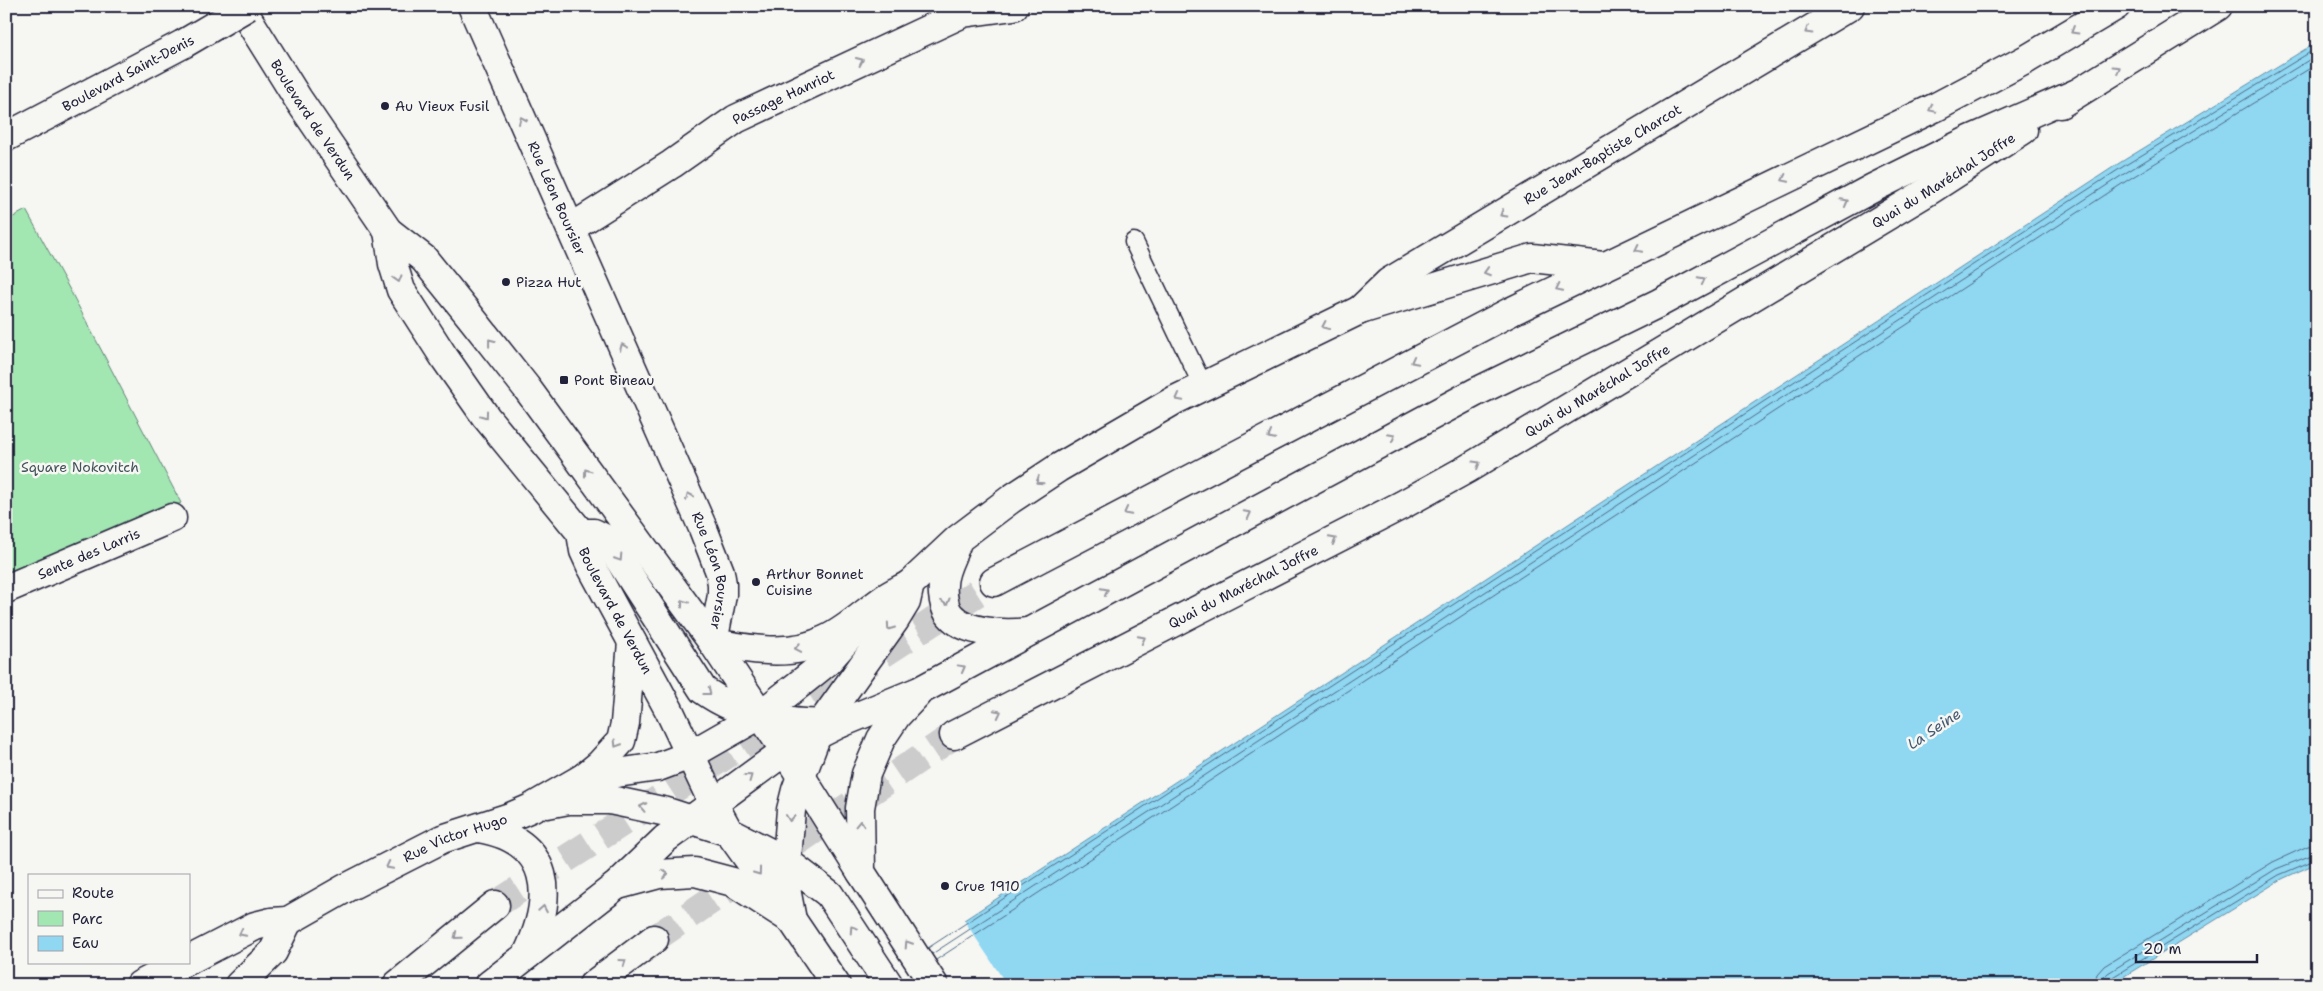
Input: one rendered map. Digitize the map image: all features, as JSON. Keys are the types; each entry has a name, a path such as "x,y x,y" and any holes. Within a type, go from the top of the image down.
{"main road":[{"name":"Boulevard de Verdun","path":"240,6 298,99 388,231 424,259 476,323 526,387 713,643 785,751 934,985"},
{"name":"Boulevard Saint-Denis","path":"6,138 183,44 248,6"},
{"name":"Rue Léon Boursier","path":"472,6 702,526 720,572 722,595 713,643"},
{"name":"Passage Hanriot","path":"571,228 672,164 736,119 963,13 1014,6"},
{"name":"Rue Jean-Baptiste Charcot","path":"1360,310 1388,282 1850,6"},
{"path":"994,582 1424,356 1603,266 1936,107 2027,59 2116,6"},
{"name":"Quai du Maréchal Joffre","path":"954,735 1467,470 2003,144 2075,94 2218,6"},
{"path":"489,985 618,885 652,849 690,819 785,751 827,727 919,691 1476,392 1659,303 1873,188 1972,138 2075,94"},
{"name":"Boulevard de Verdun","path":"388,231 393,264 401,290 486,417 581,532 584,551 590,564 669,710 713,803 729,832 836,985"},
{"path":"713,643 773,651 802,648 826,640 884,598 910,584 958,539 1011,499 1058,468 1203,386 1360,310 1532,258 1603,266"},
{"name":"Sente des Larris","path":"6,590 172,518"},
{"path":"581,532 594,532 606,539 703,690 725,703 760,715 794,723 827,727"},
{"path":"958,539 944,576 942,587 944,600 950,614 963,624 990,632 1007,635 1028,632"},
{"path":"792,920 785,883 786,862 790,810 800,775 827,727 906,602 910,584"},
{"path":"583,778 658,767 690,755 760,715 828,661 884,598"},
{"name":"Rue Victor Hugo","path":"190,959 255,926 271,922 288,921 346,888 442,839 531,808 583,778 600,764 621,741 626,722 632,642"},
{"path":"861,872 860,808 866,774 881,739 897,715 919,691"},
{"path":"531,808 569,800 610,800 667,812 729,832 786,862 829,894 889,985"},
{"path":"478,828 502,833 514,840 529,853 539,869 544,887 543,912 538,932 527,955"},
{"path":"618,885 659,874 695,872 733,882 792,920"},
{"path":"397,985 495,905"},
{"path":"239,985 273,952 288,921"},
{"path":"593,985 654,939"},
{"path":"140,985 180,964"}],"lane":[{"path":"1134,242 1203,386"}],"green space":[{"name":"Square Nokovitch","path":"26,210 181,503 6,578 6,221"}],"water":[{"name":"La Seine","path":"2317,42 2317,863 2282,879 2110,985 865,985 2121,162"}],"pier":[{"path":"962,917 1007,985 862,985 863,983"}],"tunnel":[{"path":"495,905 994,582"},
{"path":"654,939 954,735"}],"place":[{"name":"Au Vieux Fusil","path":"385,106"},
{"name":"Pizza Hut","path":"506,282"},
{"name":"Pont Bineau","path":"564,380"},
{"name":"Arthur Bonnet Cuisine","path":"756,582"},
{"name":"Crue 1910","path":"945,886"}]}
